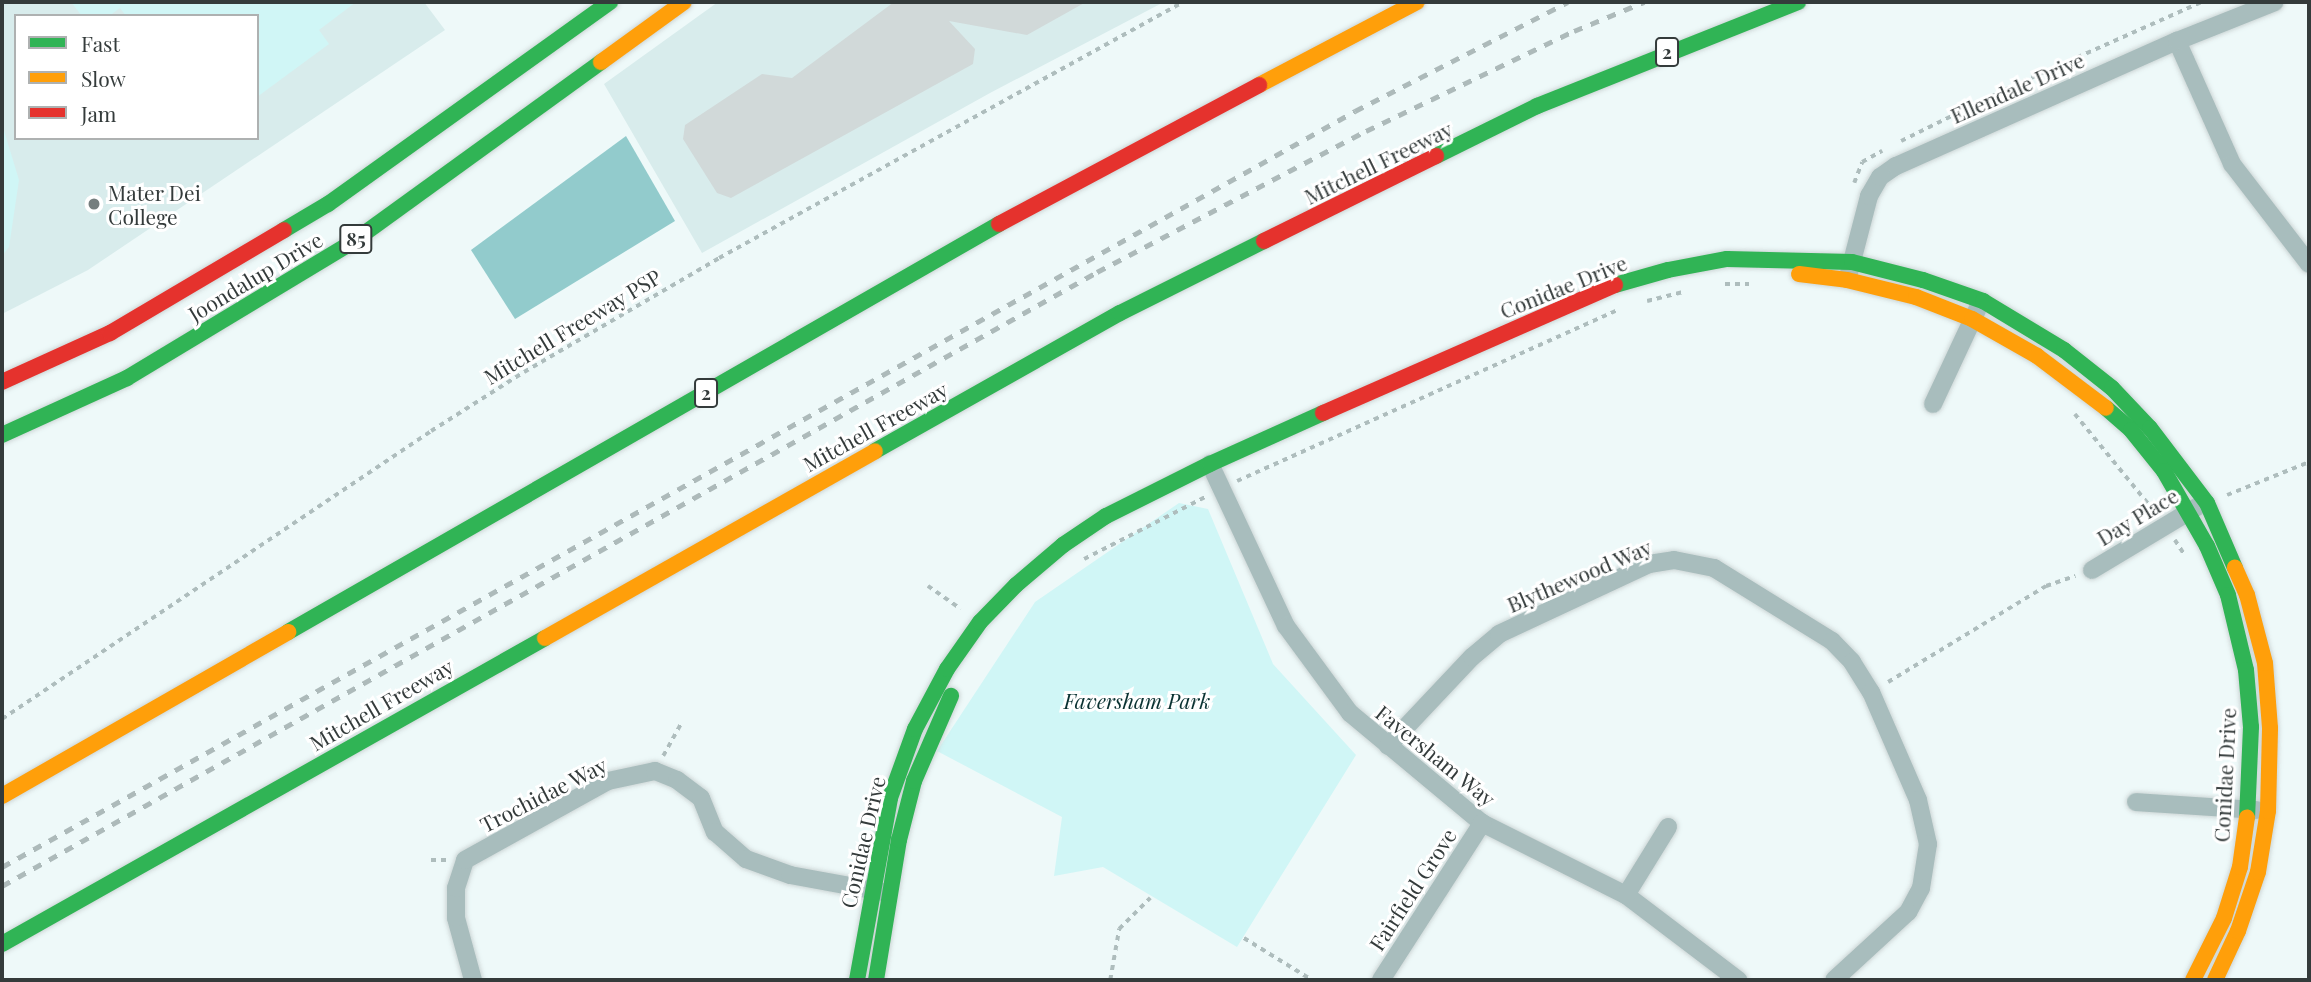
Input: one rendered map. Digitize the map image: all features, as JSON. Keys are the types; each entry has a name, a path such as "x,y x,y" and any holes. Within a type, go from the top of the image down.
{"main road":[{"name":"Joondalup Drive","path":"2,382 110,333 328,204 610,2"},
{"name":"Joondalup Drive","path":"2,435 127,378 351,243 684,2"},
{"name":"2","path":"2,796 1061,189 1417,2"},
{"name":"Mitchell Freeway","path":"2,944 1120,313 1537,106 1798,2"},
{"name":"Conidae Drive","path":"999,626 1035,586 1105,533 1604,288 1668,270 1727,259 1852,262 1923,280 1983,301 2064,350 2112,388 2150,428 2207,503 2247,595 2265,663 2270,728 2268,811 2258,872 2238,932 2215,980"},
{"name":"Conidae Drive","path":"857,980 871,890 890,798 915,729 947,669 980,622 1016,585 1083,530 1215,477 1630,294 1691,279 1804,274 1847,280 1916,297 1972,319 2037,356 2081,386 2131,430 2164,471 2207,547 2228,595 2246,670 2251,727 2248,810 2240,867 2224,918 2193,980"},
{"name":"Conidae Drive","path":"876,980 900,840 924,755 952,693 983,647"}],"street":[{"name":"Ellendale Drive","path":"1847,280 1869,197 1880,177 1896,166 2177,41 2275,2"},
{"path":"2177,41 2232,164 2309,264"},
{"path":"1933,404 1983,301"},
{"name":"Faversham Way","path":"1215,477 1286,626 1350,713 1482,823 1626,895 1738,980"},
{"name":"Day Place","path":"2092,570 2187,512 2207,503"},
{"name":"Blythewood Way","path":"1388,746 1472,657 1499,634 1649,564 1674,560 1714,568 1832,641 1852,662 1871,692 1918,800 1928,844 1927,867 1921,888 1908,912 1834,980"},
{"path":"655,771 677,780 701,798 715,832 746,859 767,869 890,893"},
{"name":"Trochidae Way","path":"472,980 456,918 456,888 465,860 608,781 655,771"},
{"path":"2136,803 2268,811"},
{"name":"Fairfield Grove","path":"1381,980 1482,823"},
{"path":"1626,895 1668,827"}],"path":[{"name":"Mitchell Freeway PSP","path":"2,719 431,431 524,372 719,258 1183,2"},
{"path":"1714,284 1751,284"},
{"path":"1634,304 1687,291"},
{"path":"1075,564 1215,477 1620,308"},
{"path":"2071,410 2110,454 2189,562"},
{"path":"2207,503 2309,462"},
{"path":"1871,692 2046,586 2092,570"},
{"path":"929,586 980,622"},
{"path":"655,771 681,724"},
{"path":"1110,980 1119,929 1150,898"},
{"path":"1244,938 1312,980"}],"shaded area":[{"name":"Mater Dei College","path":"2,2 424,2 445,30 88,270 2,314"},
{"path":"718,2 1164,2 990,93 702,253 604,84"},
{"path":"626,136 675,221 515,319 471,250"}],"green space":[{"path":"71,2 356,2 319,30 329,44 259,96 259,14 124,14 120,8 112,14 80,14"},
{"path":"2,124 19,180 9,247 2,256"},
{"name":"Faversham Park","path":"1179,503 1208,509 1273,664 1356,755 1237,947 1103,867 1054,876 1062,817 937,751 1035,602"}],"building":[{"path":"894,2 1086,2 1027,35 949,21 975,49 973,64 731,198 717,193 683,139 685,125 762,74 792,78"}],"railway":[{"path":"2,867 1355,111 1568,2"},
{"path":"2,886 1097,272 1366,131 1574,31 1644,2"}],"traffic: fast":[{"path":"284,230 328,204 610,2"},
{"path":"1436,156 1537,106 1798,2"},
{"path":"2,435 127,378 351,243 601,62"},
{"path":"288,632 999,224"},
{"path":"875,451 1120,313 1264,241"},
{"path":"1615,285 1668,270 1727,259 1852,262 1923,280 1983,301 2064,350 2112,388 2150,428 2207,503 2235,568"},
{"path":"2106,408 2131,430 2164,471 2207,546 2228,595 2246,670 2251,727 2247,817"},
{"path":"857,980 890,798 915,729 947,669 980,622 1016,585 1063,545 1106,516 1210,464 1323,413"},
{"path":"2,944 545,638"},
{"path":"876,980 899,840 914,781 951,696"}],"traffic: slow":[{"path":"601,62 684,2"},
{"path":"1259,85 1417,2"},
{"path":"1799,274 1847,280 1916,297 1972,319 2037,356 2106,408"},
{"path":"545,638 875,451"},
{"path":"2215,980 2238,931 2258,872 2268,811 2270,728 2265,663 2247,595 2235,568"},
{"path":"2,796 288,632"},
{"path":"2193,980 2224,918 2240,867 2247,817"}],"traffic: jam":[{"path":"999,224 1259,85"},
{"path":"1264,241 1436,156"},
{"path":"2,382 110,333 284,230"},
{"path":"1323,413 1615,285"}],"place":[{"name":"Mater Dei College","path":"94,204"}]}
